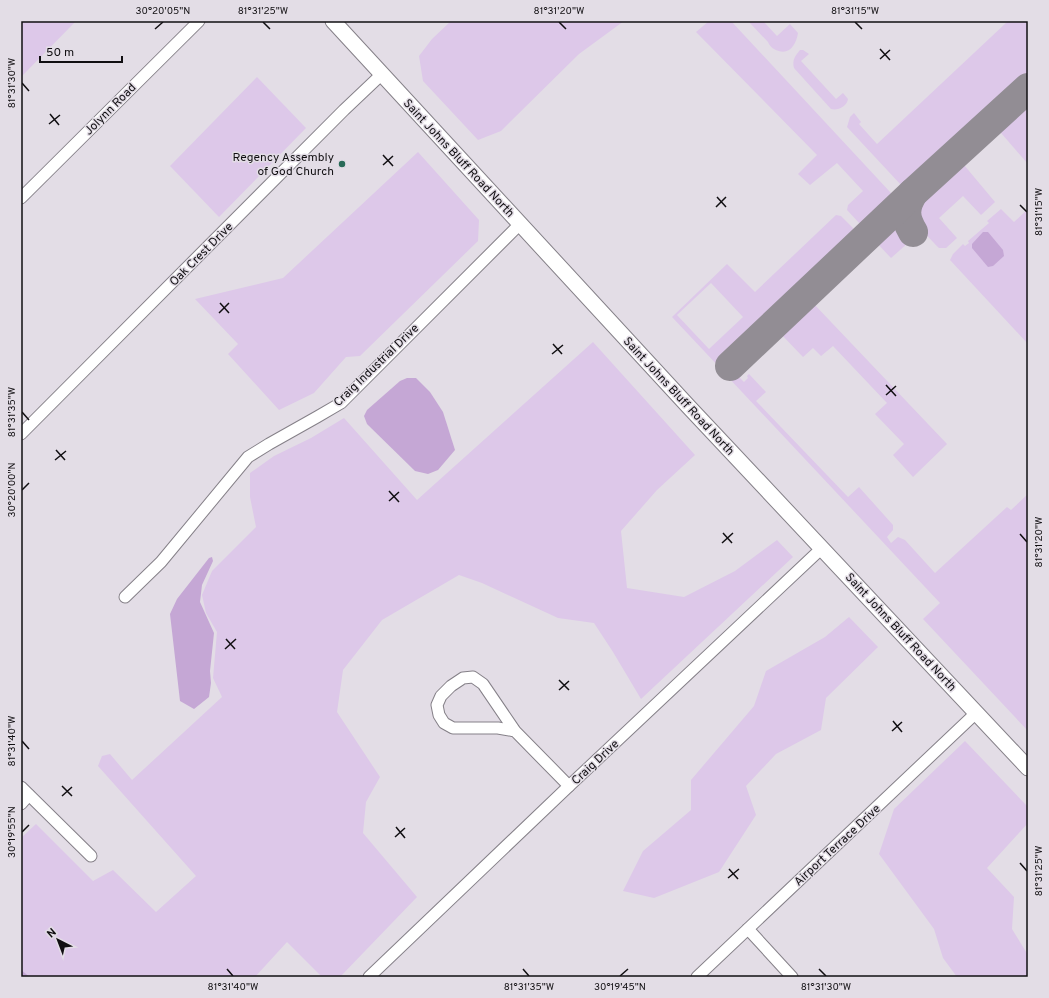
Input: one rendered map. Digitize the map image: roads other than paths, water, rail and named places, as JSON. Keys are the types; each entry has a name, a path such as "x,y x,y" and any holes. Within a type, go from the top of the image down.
{"main road":[{"name":"Saint Johns Bluff Road North","path":"333,21 688,406 1028,768"}],"street":[{"name":"Jolynn Road","path":"21,198 199,21"},
{"name":"Oak Crest Drive","path":"21,434 347,107 382,74"},
{"name":"Craig Industrial Drive","path":"125,597 161,562 248,457 340,403 520,224"},
{"name":"Craig Drive","path":"369,977 822,548"},
{"path":"515,731 498,728 453,728 444,723 439,715 437,705 440,696 451,686 464,678 473,678 483,684 515,731 569,786"},
{"name":"Airport Terrace Drive","path":"697,977 976,713"},
{"path":"21,787 91,856"},
{"path":"21,804 29,795"},
{"path":"748,929 792,977"}],"waterway":[{"path":"21,972 27,977"}],"place":[{"name":"Regency Assembly of God Church","path":"342,164"}]}
